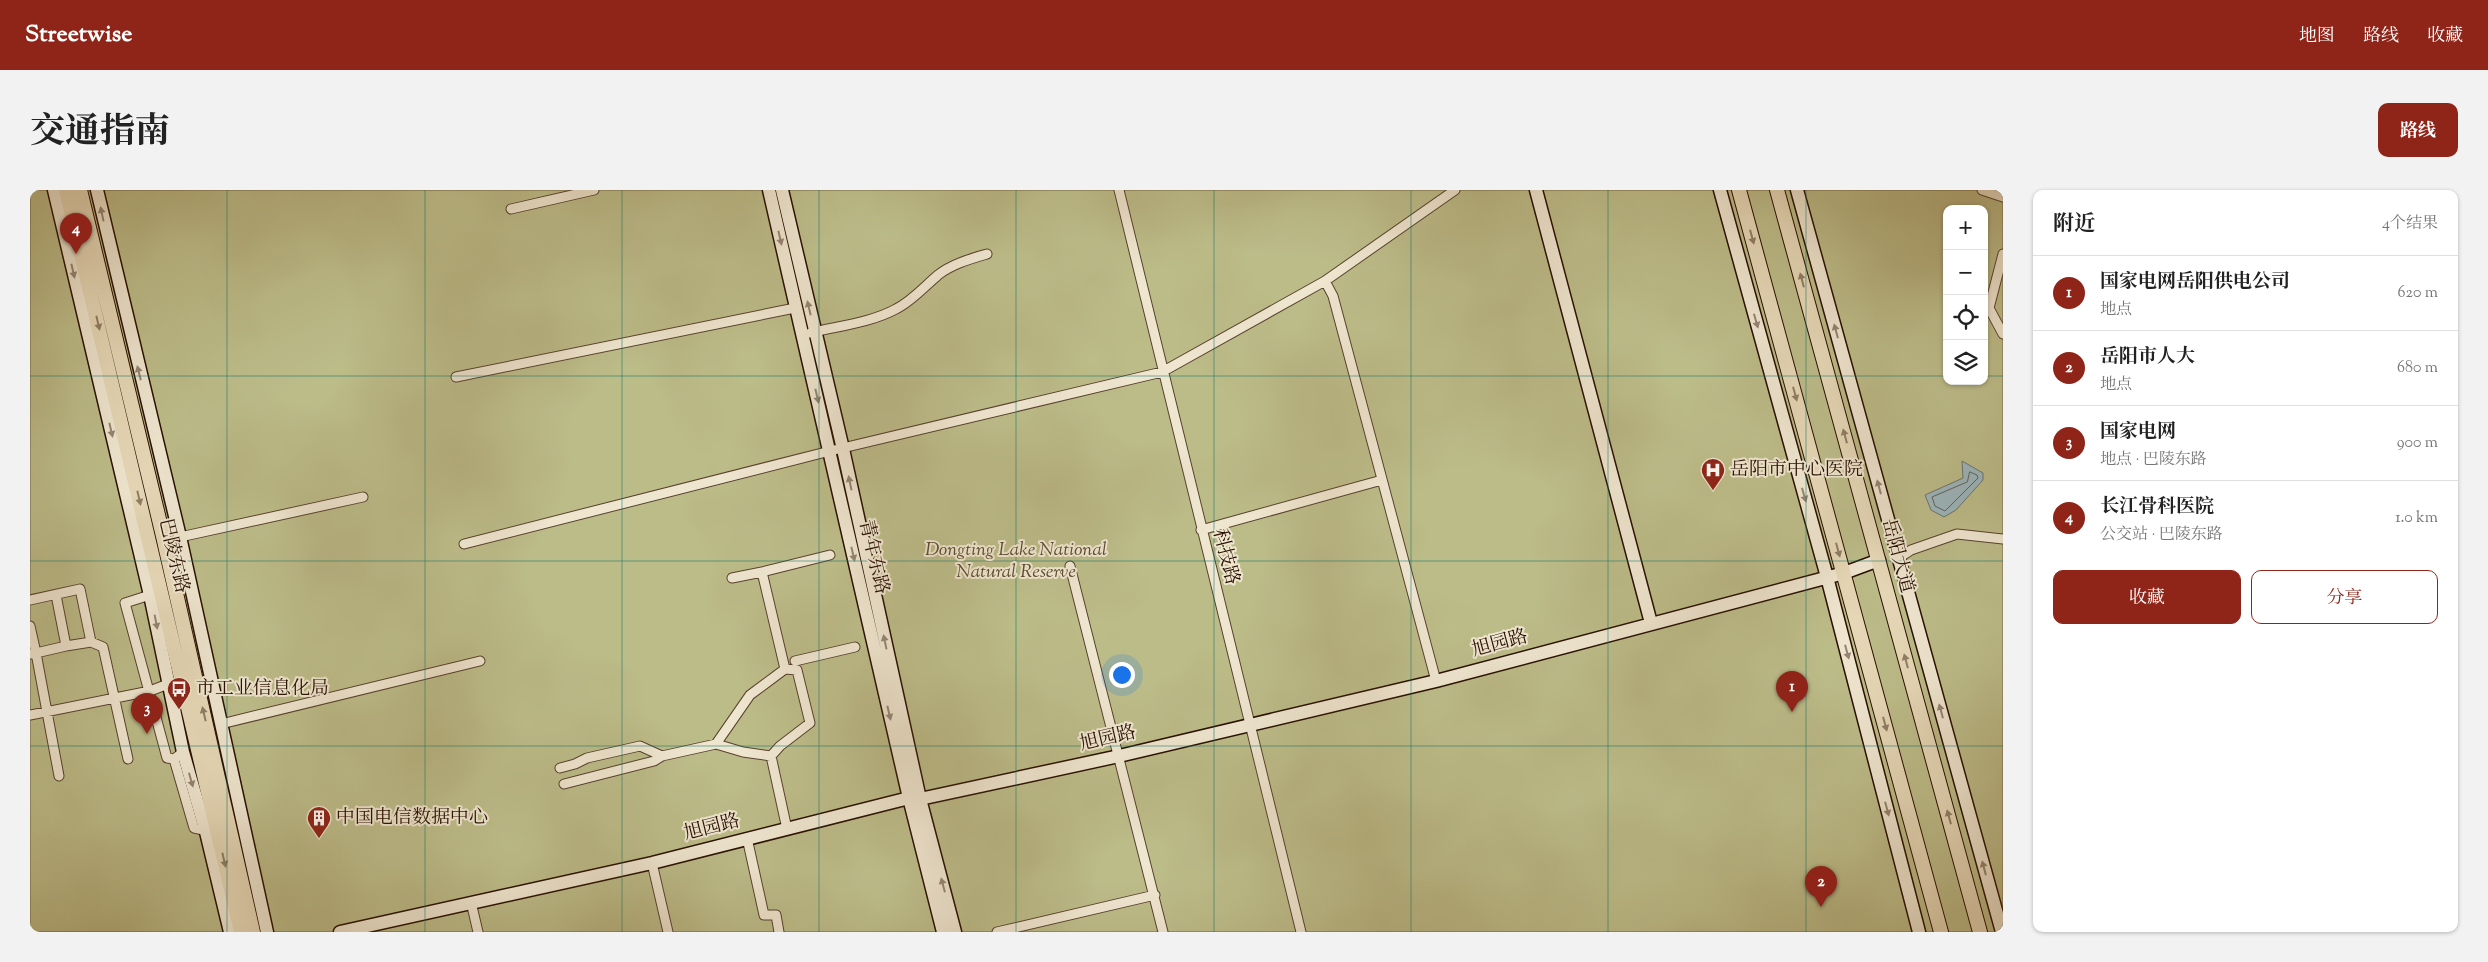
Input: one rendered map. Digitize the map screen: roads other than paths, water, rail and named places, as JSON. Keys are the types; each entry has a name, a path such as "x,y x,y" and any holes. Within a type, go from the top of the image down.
{"main road":[{"name":"巴陵东路","path":"66,190 212,830 241,932"},
{"name":"巴陵东路","path":"80,190 163,536 253,932"},
{"path":"1739,190 1941,932"},
{"name":"岳阳大道","path":"1777,190 1980,932"}],"street":[{"path":"54,190 150,595 168,684 178,755 212,830 230,932"},
{"path":"97,190 180,537 267,932"},
{"path":"511,209 594,190"},
{"name":"青年东路","path":"769,190 795,308 836,450"},
{"name":"青年东路","path":"782,190 815,332 836,450 943,932"},
{"name":"科技路","path":"1119,190 1162,372 1301,932"},
{"path":"464,544 836,450 1162,372 1325,281 1455,190"},
{"path":"1536,190 1651,623"},
{"path":"1720,190 1827,577 1919,932"},
{"path":"1797,190 2002,932"},
{"path":"1982,190 2003,197"},
{"path":"802,335 877,317 896,309 915,296 940,274 963,261 987,254"},
{"path":"2003,254 1989,308 2003,334"},
{"path":"1325,281 1332,296 1436,681"},
{"path":"456,377 795,308"},
{"path":"1201,530 1382,480"},
{"path":"180,537 363,496"},
{"path":"1899,558 1911,550 1957,534 2003,539"},
{"path":"732,578 830,555"},
{"name":"旭园路","path":"340,932 652,863 747,838 915,799 1250,726 1436,681 1844,573 1879,560"},
{"path":"1070,566 1163,932"},
{"path":"762,572 784,666"},
{"path":"30,600 80,589 91,642"},
{"path":"56,595 66,646"},
{"path":"150,595 125,603 167,758 178,755"},
{"path":"30,626 33,654 47,712 59,776"},
{"path":"33,654 91,642 103,646 128,759"},
{"path":"716,744 750,695 784,666 796,665 855,646"},
{"path":"221,724 480,661"},
{"path":"771,756 780,746 810,724 796,665"},
{"path":"30,715 150,692 168,684"},
{"path":"564,784 654,761 662,756 716,744 742,752 771,756"},
{"path":"560,768 587,758 640,746 662,756"},
{"path":"771,756 787,830"},
{"path":"574,764 578,780"},
{"name":"青年东路","path":"915,799 955,932"},
{"path":"747,838 764,915 776,915 779,932"},
{"path":"652,863 668,932"},
{"path":"998,932 1155,895"},
{"path":"471,902 478,932"}],"water":[{"path":"1962,461 1983,473 1983,480 1956,510 1944,517 1931,510 1925,495 1963,478"}],"place":[{"name":"长江骨科医院","path":"76,254"},
{"name":"岳阳市中心医院","path":"1713,491"},
{"name":"市工业信息化局","path":"179,710"},
{"name":"国家电网岳阳供电公司","path":"1792,712"},
{"name":"国家电网","path":"147,734"},
{"name":"中国电信数据中心","path":"319,839"},
{"name":"岳阳市人大","path":"1821,907"}],"park label":[{"name":"Dongting Lake National Natural Reserve","path":"1016,561"}]}
